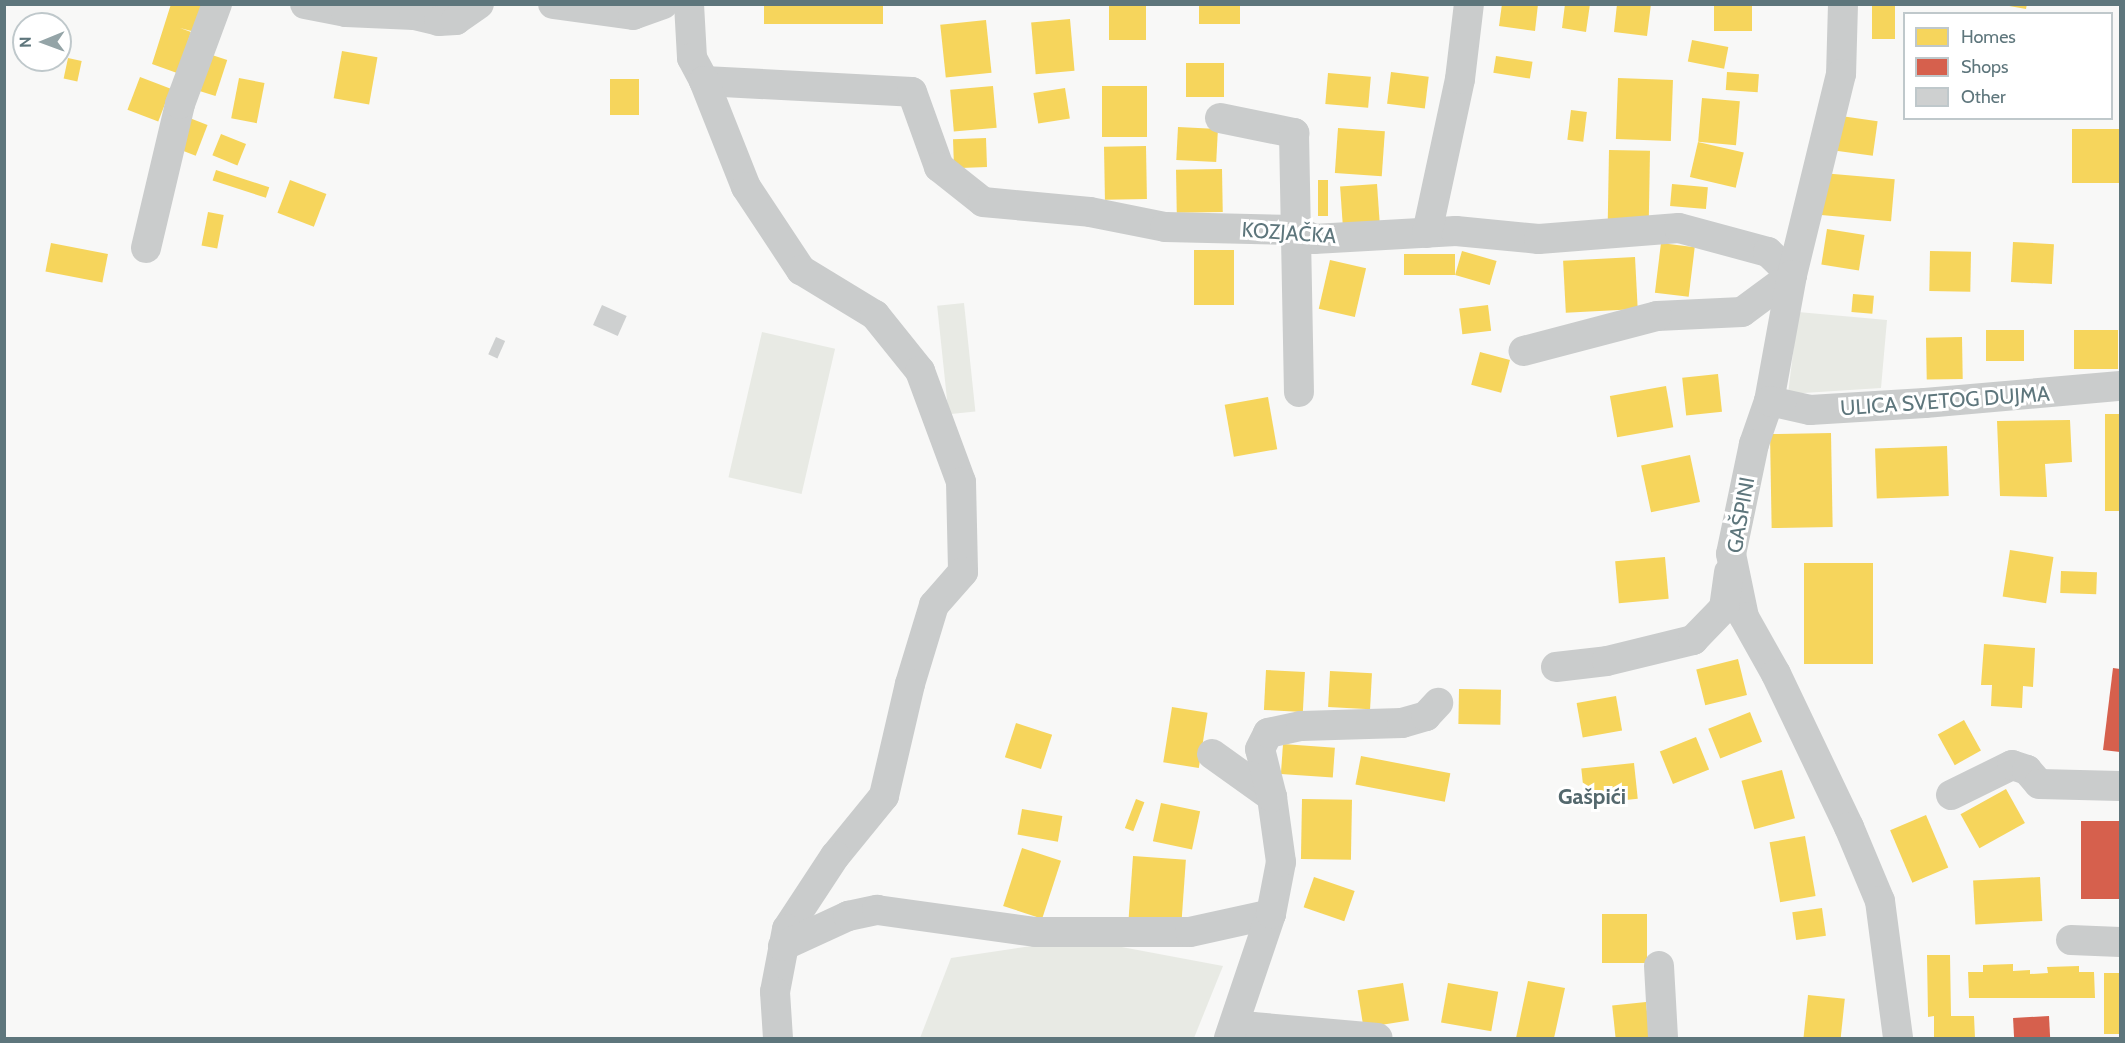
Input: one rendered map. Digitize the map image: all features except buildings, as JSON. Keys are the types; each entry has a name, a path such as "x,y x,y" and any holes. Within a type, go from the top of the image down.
{"street":[{"path":"146,248 180,104 217,4"},
{"path":"305,4 346,12 414,15 438,21 456,20 479,4"},
{"path":"553,4 633,15 663,4"},
{"path":"669,4 746,187 801,270 875,315 920,371 961,482 963,572 934,605 910,684 884,796 835,856 787,929 775,992 778,1038"},
{"path":"689,4 698,70"},
{"path":"1427,232 1460,79 1469,4"},
{"name":"GAŠPINI","path":"1843,4 1841,74 1791,275 1769,401 1754,444 1731,554 1744,617 1781,684 1849,827 1880,901 1898,1038"},
{"name":"KOZJAČKA","path":"698,70 912,92 939,167 983,202 1090,212 1165,227 1296,230 1314,239 1456,231 1539,239 1679,228 1768,252 1791,275"},
{"path":"1220,118 1294,133 1299,392"},
{"path":"1524,351 1657,316 1742,312 1791,275"},
{"name":"ULICA SVETOG DUJMA","path":"1769,401 1810,410 1925,404 2121,386"},
{"path":"1556,667 1608,661 1693,640 1724,608 1731,554"},
{"path":"1231,1035 1271,914 1281,862 1272,797 1260,749 1268,732 1301,726 1401,723 1426,716 1438,703"},
{"path":"1212,753 1272,797"},
{"path":"1951,795 2012,765 2027,770 2039,784 2121,786"},
{"path":"783,946 848,916 878,910 1035,932 1190,932 1271,914"},
{"path":"2071,940 2121,942"},
{"path":"1659,966 1663,1038"},
{"path":"1231,1035 1253,1027 1378,1038"}],"shaded area":[{"path":"964,303 975,411 949,414 937,306"},
{"path":"1798,312 1887,320 1881,388 1788,394"},
{"path":"762,332 835,349 802,494 728,477"},
{"path":"1079,939 1223,966 1194,1038 920,1038 951,958"}],"district":[{"name":"Gašpići","path":"1592,797"}]}
